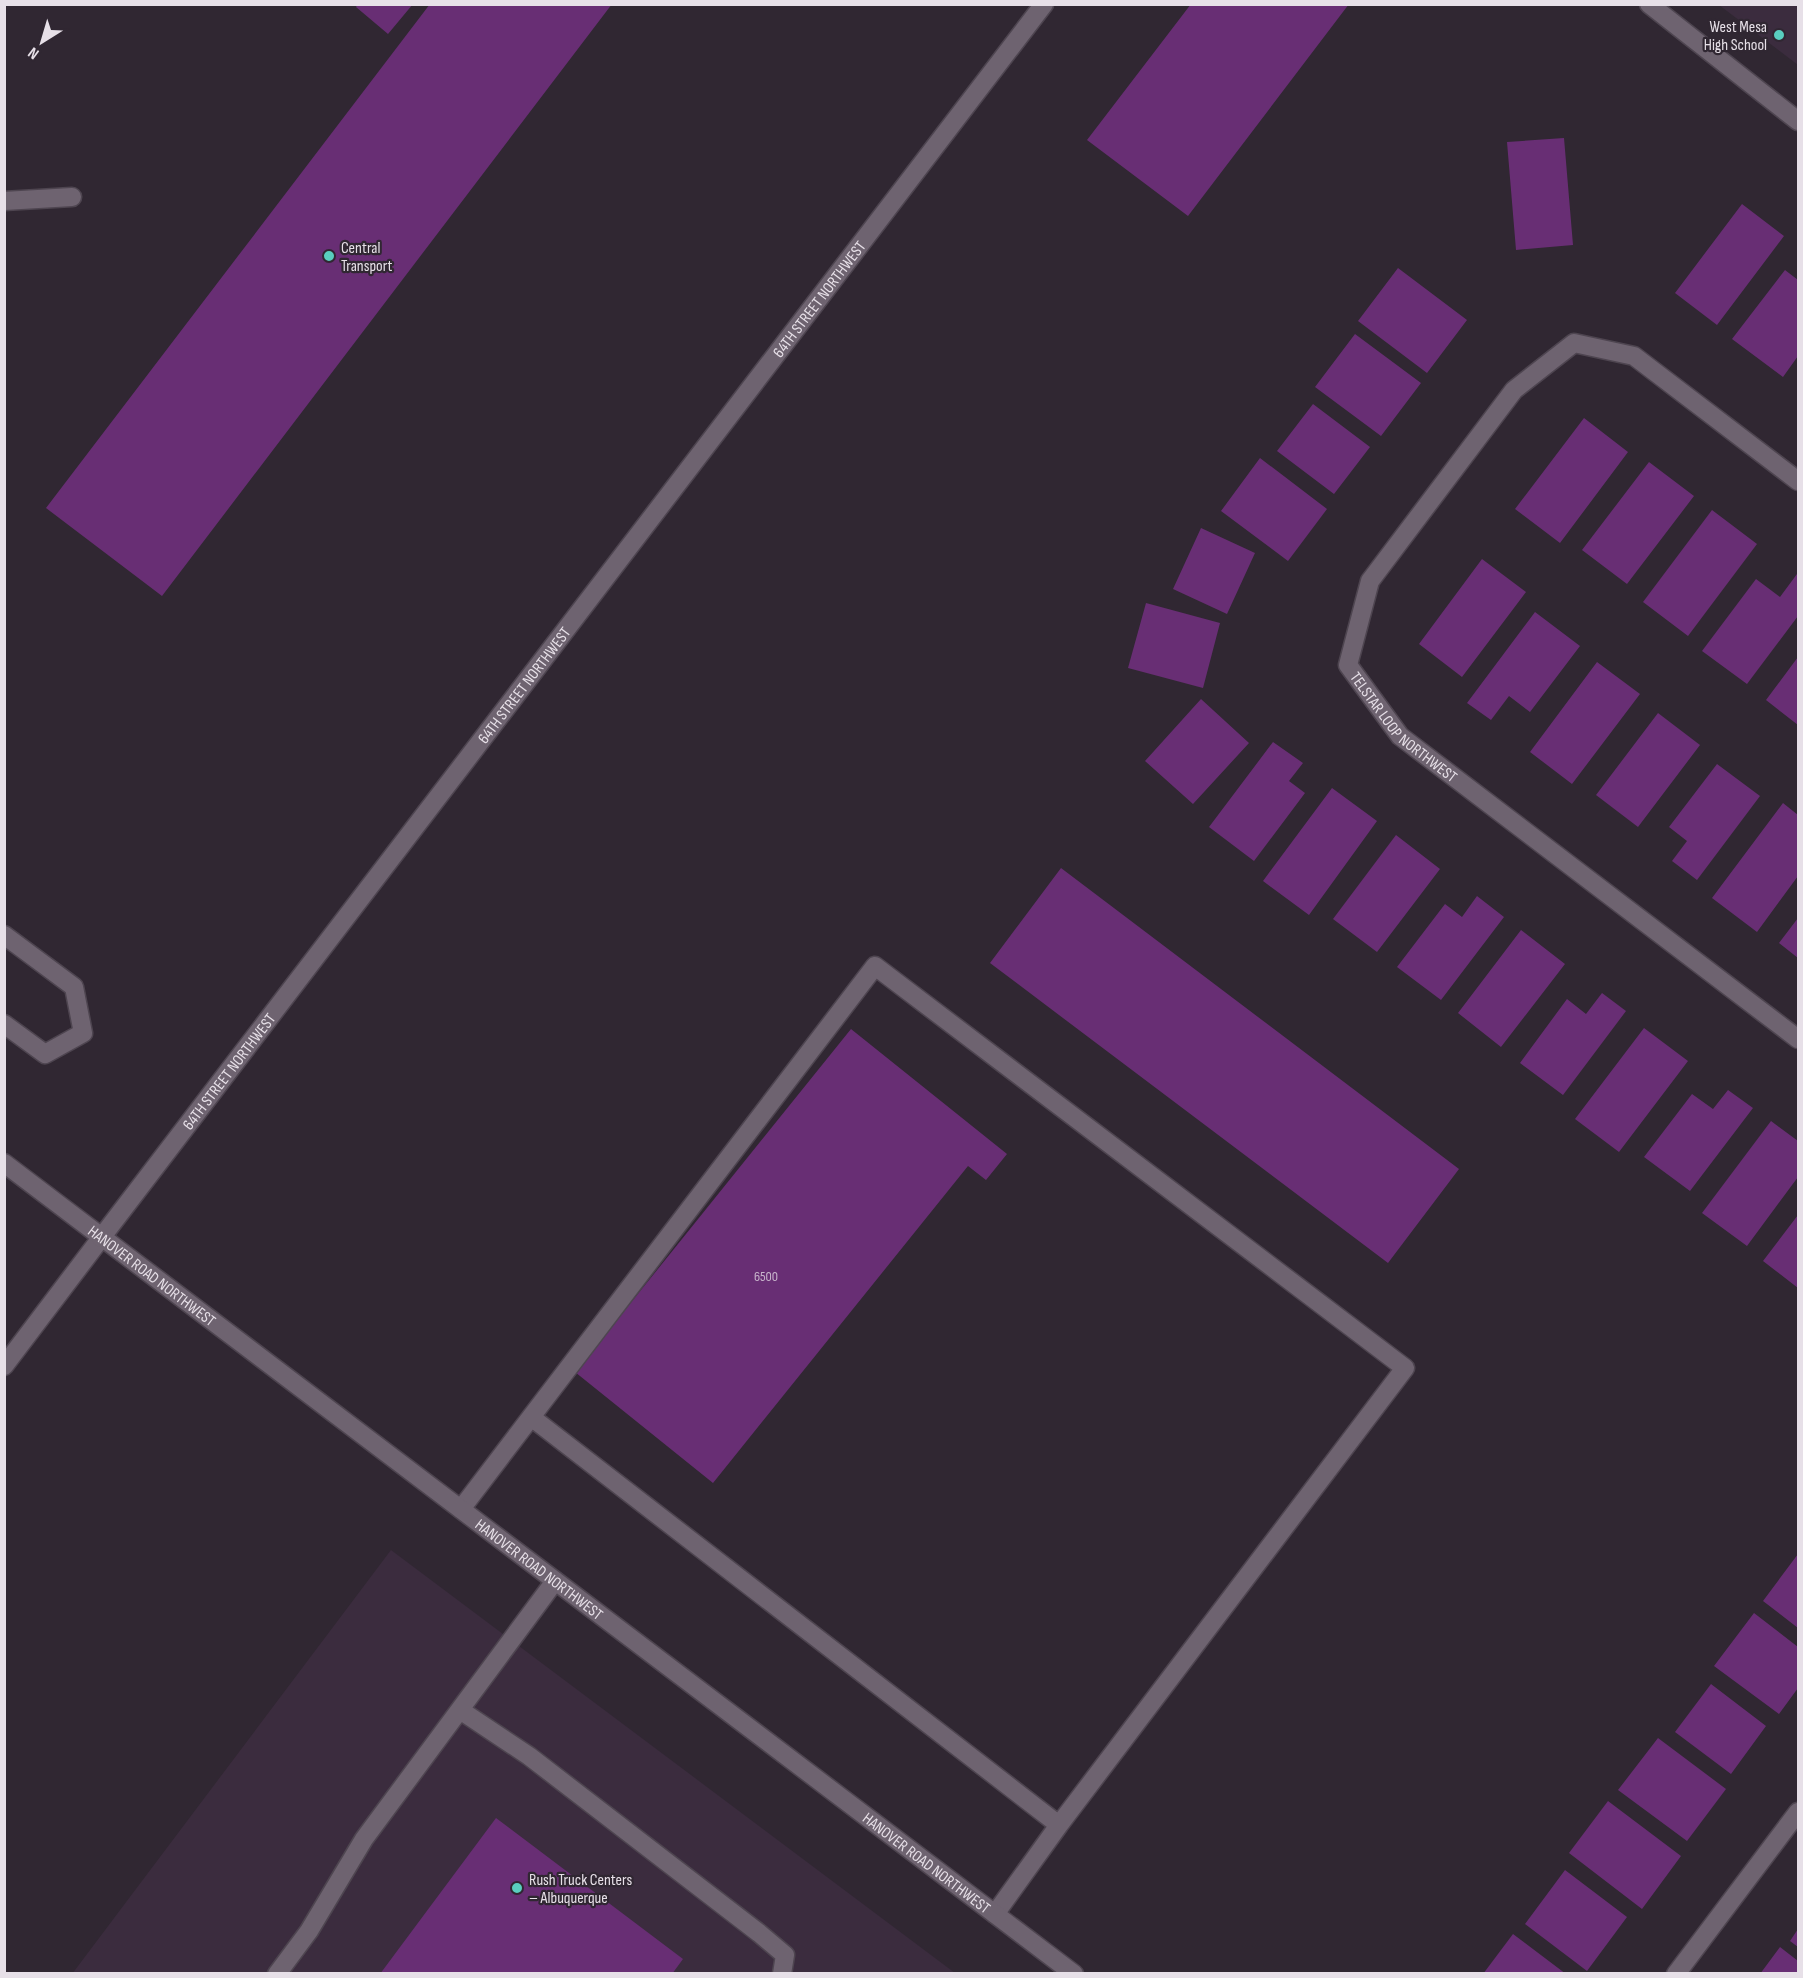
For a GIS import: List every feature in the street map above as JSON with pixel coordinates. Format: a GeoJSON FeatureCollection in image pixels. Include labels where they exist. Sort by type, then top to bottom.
{"type":"FeatureCollection","features":[{"type":"Feature","properties":{"kind":"street","name":"64TH STREET NORTHWEST"},"geometry":{"type":"LineString","coordinates":[[4,1366],[1044,4]]}},
{"type":"Feature","properties":{"kind":"street"},"geometry":{"type":"LineString","coordinates":[[1649,4],[1798,121]]}},
{"type":"Feature","properties":{"kind":"street"},"geometry":{"type":"LineString","coordinates":[[4,201],[72,197]]}},
{"type":"Feature","properties":{"kind":"street","name":"TELSTAR LOOP NORTHWEST"},"geometry":{"type":"LineString","coordinates":[[1798,481],[1635,356],[1574,343],[1514,390],[1370,581],[1348,665],[1400,736],[1798,1039]]}},
{"type":"Feature","properties":{"kind":"street"},"geometry":{"type":"LineString","coordinates":[[4,935],[74,987],[84,1033],[45,1054],[4,1024]]}},
{"type":"Feature","properties":{"kind":"street"},"geometry":{"type":"LineString","coordinates":[[461,1509],[875,966],[1405,1368],[995,1914]]}},
{"type":"Feature","properties":{"kind":"street","name":"HANOVER ROAD NORTHWEST"},"geometry":{"type":"LineString","coordinates":[[4,1163],[1074,1974]]}},
{"type":"Feature","properties":{"kind":"street"},"geometry":{"type":"LineString","coordinates":[[531,1417],[1059,1826]]}},
{"type":"Feature","properties":{"kind":"street"},"geometry":{"type":"LineString","coordinates":[[277,1974],[309,1931],[364,1839],[555,1581]]}},
{"type":"Feature","properties":{"kind":"street"},"geometry":{"type":"LineString","coordinates":[[459,1710],[529,1756],[759,1933],[785,1955],[782,1974]]}},
{"type":"Feature","properties":{"kind":"street"},"geometry":{"type":"LineString","coordinates":[[1676,1974],[1798,1812]]}},
{"type":"Feature","properties":{"kind":"shaded area","name":"West Mesa High School"},"geometry":{"type":"Polygon","coordinates":[[[1719,5],[1798,5],[1798,65],[1719,5]]]}},
{"type":"Feature","properties":{"kind":"shaded area"},"geometry":{"type":"Polygon","coordinates":[[[391,1550],[955,1973],[72,1974],[391,1550]]]}},
{"type":"Feature","properties":{"kind":"building"},"geometry":{"type":"Polygon","coordinates":[[[358,4],[413,4],[388,34],[356,7],[358,4]]]}},
{"type":"Feature","properties":{"kind":"building","name":"Central Transport"},"geometry":{"type":"Polygon","coordinates":[[[430,4],[612,4],[162,596],[46,508],[430,4]]]}},
{"type":"Feature","properties":{"kind":"building"},"geometry":{"type":"Polygon","coordinates":[[[1191,4],[1349,4],[1188,216],[1087,140],[1191,4]]]}},
{"type":"Feature","properties":{"kind":"building"},"geometry":{"type":"Polygon","coordinates":[[[1564,138],[1573,245],[1516,250],[1507,142],[1564,138]]]}},
{"type":"Feature","properties":{"kind":"building"},"geometry":{"type":"Polygon","coordinates":[[[1742,204],[1784,236],[1717,325],[1675,293],[1742,204]]]}},
{"type":"Feature","properties":{"kind":"building"},"geometry":{"type":"Polygon","coordinates":[[[1398,268],[1467,320],[1427,373],[1358,321],[1398,268]]]}},
{"type":"Feature","properties":{"kind":"building"},"geometry":{"type":"Polygon","coordinates":[[[1785,270],[1798,280],[1798,356],[1783,377],[1732,339],[1785,270]]]}},
{"type":"Feature","properties":{"kind":"building"},"geometry":{"type":"Polygon","coordinates":[[[1355,334],[1421,383],[1381,436],[1315,387],[1355,334]]]}},
{"type":"Feature","properties":{"kind":"building"},"geometry":{"type":"Polygon","coordinates":[[[1313,404],[1370,447],[1334,494],[1277,451],[1313,404]]]}},
{"type":"Feature","properties":{"kind":"building"},"geometry":{"type":"Polygon","coordinates":[[[1584,418],[1628,452],[1560,543],[1515,509],[1584,418]]]}},
{"type":"Feature","properties":{"kind":"building"},"geometry":{"type":"Polygon","coordinates":[[[1260,458],[1327,509],[1288,561],[1221,511],[1260,458]]]}},
{"type":"Feature","properties":{"kind":"building"},"geometry":{"type":"Polygon","coordinates":[[[1649,462],[1694,496],[1627,584],[1582,550],[1649,462]]]}},
{"type":"Feature","properties":{"kind":"building"},"geometry":{"type":"Polygon","coordinates":[[[1712,510],[1757,544],[1688,636],[1643,602],[1712,510]]]}},
{"type":"Feature","properties":{"kind":"building"},"geometry":{"type":"Polygon","coordinates":[[[1201,528],[1255,553],[1227,614],[1173,589],[1201,528]]]}},
{"type":"Feature","properties":{"kind":"building"},"geometry":{"type":"Polygon","coordinates":[[[1482,559],[1526,592],[1462,677],[1419,644],[1482,559]]]}},
{"type":"Feature","properties":{"kind":"building"},"geometry":{"type":"Polygon","coordinates":[[[1797,574],[1798,616],[1747,684],[1702,651],[1756,579],[1780,597],[1797,574]]]}},
{"type":"Feature","properties":{"kind":"building"},"geometry":{"type":"Polygon","coordinates":[[[1146,603],[1220,623],[1203,688],[1128,668],[1146,603]]]}},
{"type":"Feature","properties":{"kind":"building"},"geometry":{"type":"Polygon","coordinates":[[[1535,612],[1580,646],[1530,712],[1509,696],[1491,720],[1467,703],[1535,612]]]}},
{"type":"Feature","properties":{"kind":"building"},"geometry":{"type":"Polygon","coordinates":[[[1798,657],[1798,725],[1766,700],[1798,657]]]}},
{"type":"Feature","properties":{"kind":"building"},"geometry":{"type":"Polygon","coordinates":[[[1597,662],[1640,694],[1572,784],[1530,752],[1597,662]]]}},
{"type":"Feature","properties":{"kind":"building"},"geometry":{"type":"Polygon","coordinates":[[[1201,699],[1249,743],[1193,804],[1145,761],[1201,699]]]}},
{"type":"Feature","properties":{"kind":"building"},"geometry":{"type":"Polygon","coordinates":[[[1658,713],[1700,745],[1638,827],[1596,795],[1658,713]]]}},
{"type":"Feature","properties":{"kind":"building"},"geometry":{"type":"Polygon","coordinates":[[[1273,742],[1303,763],[1289,781],[1305,793],[1254,861],[1209,827],[1273,742]]]}},
{"type":"Feature","properties":{"kind":"building"},"geometry":{"type":"Polygon","coordinates":[[[1717,764],[1760,796],[1697,880],[1672,861],[1687,841],[1669,827],[1717,764]]]}},
{"type":"Feature","properties":{"kind":"building"},"geometry":{"type":"Polygon","coordinates":[[[1332,788],[1377,821],[1309,915],[1263,881],[1332,788]]]}},
{"type":"Feature","properties":{"kind":"building"},"geometry":{"type":"Polygon","coordinates":[[[1783,803],[1798,815],[1798,876],[1757,932],[1712,898],[1783,803]]]}},
{"type":"Feature","properties":{"kind":"building"},"geometry":{"type":"Polygon","coordinates":[[[1396,835],[1440,869],[1377,952],[1333,919],[1396,835]]]}},
{"type":"Feature","properties":{"kind":"building"},"geometry":{"type":"Polygon","coordinates":[[[1061,868],[1459,1169],[1388,1263],[990,963],[1061,868]]]}},
{"type":"Feature","properties":{"kind":"building"},"geometry":{"type":"Polygon","coordinates":[[[1477,896],[1504,917],[1441,1000],[1397,967],[1445,904],[1462,917],[1477,896]]]}},
{"type":"Feature","properties":{"kind":"building"},"geometry":{"type":"Polygon","coordinates":[[[1798,918],[1798,958],[1779,943],[1798,918]]]}},
{"type":"Feature","properties":{"kind":"building"},"geometry":{"type":"Polygon","coordinates":[[[1521,930],[1565,964],[1501,1047],[1458,1013],[1521,930]]]}},
{"type":"Feature","properties":{"kind":"building"},"geometry":{"type":"Polygon","coordinates":[[[1602,993],[1626,1011],[1563,1095],[1520,1063],[1567,999],[1586,1014],[1602,993]]]}},
{"type":"Feature","properties":{"kind":"building"},"geometry":{"type":"Polygon","coordinates":[[[1644,1028],[1688,1061],[1619,1152],[1575,1119],[1644,1028]]]}},
{"type":"Feature","properties":{"kind":"building"},"geometry":{"type":"Polygon","coordinates":[[[851,1029],[1007,1154],[986,1180],[968,1166],[713,1483],[575,1372],[851,1029]]]}},
{"type":"Feature","properties":{"kind":"building"},"geometry":{"type":"Polygon","coordinates":[[[1728,1090],[1753,1108],[1690,1191],[1644,1157],[1692,1094],[1713,1109],[1728,1090]]]}},
{"type":"Feature","properties":{"kind":"building"},"geometry":{"type":"Polygon","coordinates":[[[1771,1121],[1798,1141],[1798,1177],[1747,1246],[1702,1213],[1771,1121]]]}},
{"type":"Feature","properties":{"kind":"building"},"geometry":{"type":"Polygon","coordinates":[[[1798,1215],[1798,1288],[1763,1261],[1798,1215]]]}},
{"type":"Feature","properties":{"kind":"building"},"geometry":{"type":"Polygon","coordinates":[[[1798,1554],[1798,1628],[1763,1601],[1798,1554]]]}},
{"type":"Feature","properties":{"kind":"building"},"geometry":{"type":"Polygon","coordinates":[[[1754,1613],[1798,1647],[1798,1688],[1779,1714],[1714,1666],[1754,1613]]]}},
{"type":"Feature","properties":{"kind":"building"},"geometry":{"type":"Polygon","coordinates":[[[1711,1684],[1766,1726],[1731,1774],[1675,1732],[1711,1684]]]}},
{"type":"Feature","properties":{"kind":"building"},"geometry":{"type":"Polygon","coordinates":[[[1658,1738],[1726,1789],[1687,1841],[1618,1790],[1658,1738]]]}},
{"type":"Feature","properties":{"kind":"building"},"geometry":{"type":"Polygon","coordinates":[[[1608,1801],[1681,1856],[1642,1909],[1569,1853],[1608,1801]]]}},
{"type":"Feature","properties":{"kind":"building","name":"Rush Truck Centers – Albuquerque"},"geometry":{"type":"Polygon","coordinates":[[[496,1818],[683,1959],[672,1974],[380,1974],[496,1818]]]}},
{"type":"Feature","properties":{"kind":"building"},"geometry":{"type":"Polygon","coordinates":[[[1565,1870],[1627,1917],[1587,1971],[1525,1924],[1565,1870]]]}},
{"type":"Feature","properties":{"kind":"building"},"geometry":{"type":"Polygon","coordinates":[[[1798,1929],[1798,1947],[1790,1941],[1798,1929]]]}},
{"type":"Feature","properties":{"kind":"building"},"geometry":{"type":"Polygon","coordinates":[[[1513,1934],[1566,1974],[1483,1974],[1513,1934]]]}},
{"type":"Feature","properties":{"kind":"building"},"geometry":{"type":"Polygon","coordinates":[[[1780,1947],[1798,1961],[1798,1974],[1760,1974],[1780,1947]]]}},
{"type":"Feature","properties":{"kind":"place","name":"West Mesa High School"},"geometry":{"type":"Point","coordinates":[1779,35]}},
{"type":"Feature","properties":{"kind":"place","name":"Central Transport"},"geometry":{"type":"Point","coordinates":[329,256]}},
{"type":"Feature","properties":{"kind":"place","name":"Rush Truck Centers – Albuquerque"},"geometry":{"type":"Point","coordinates":[517,1888]}}]}
